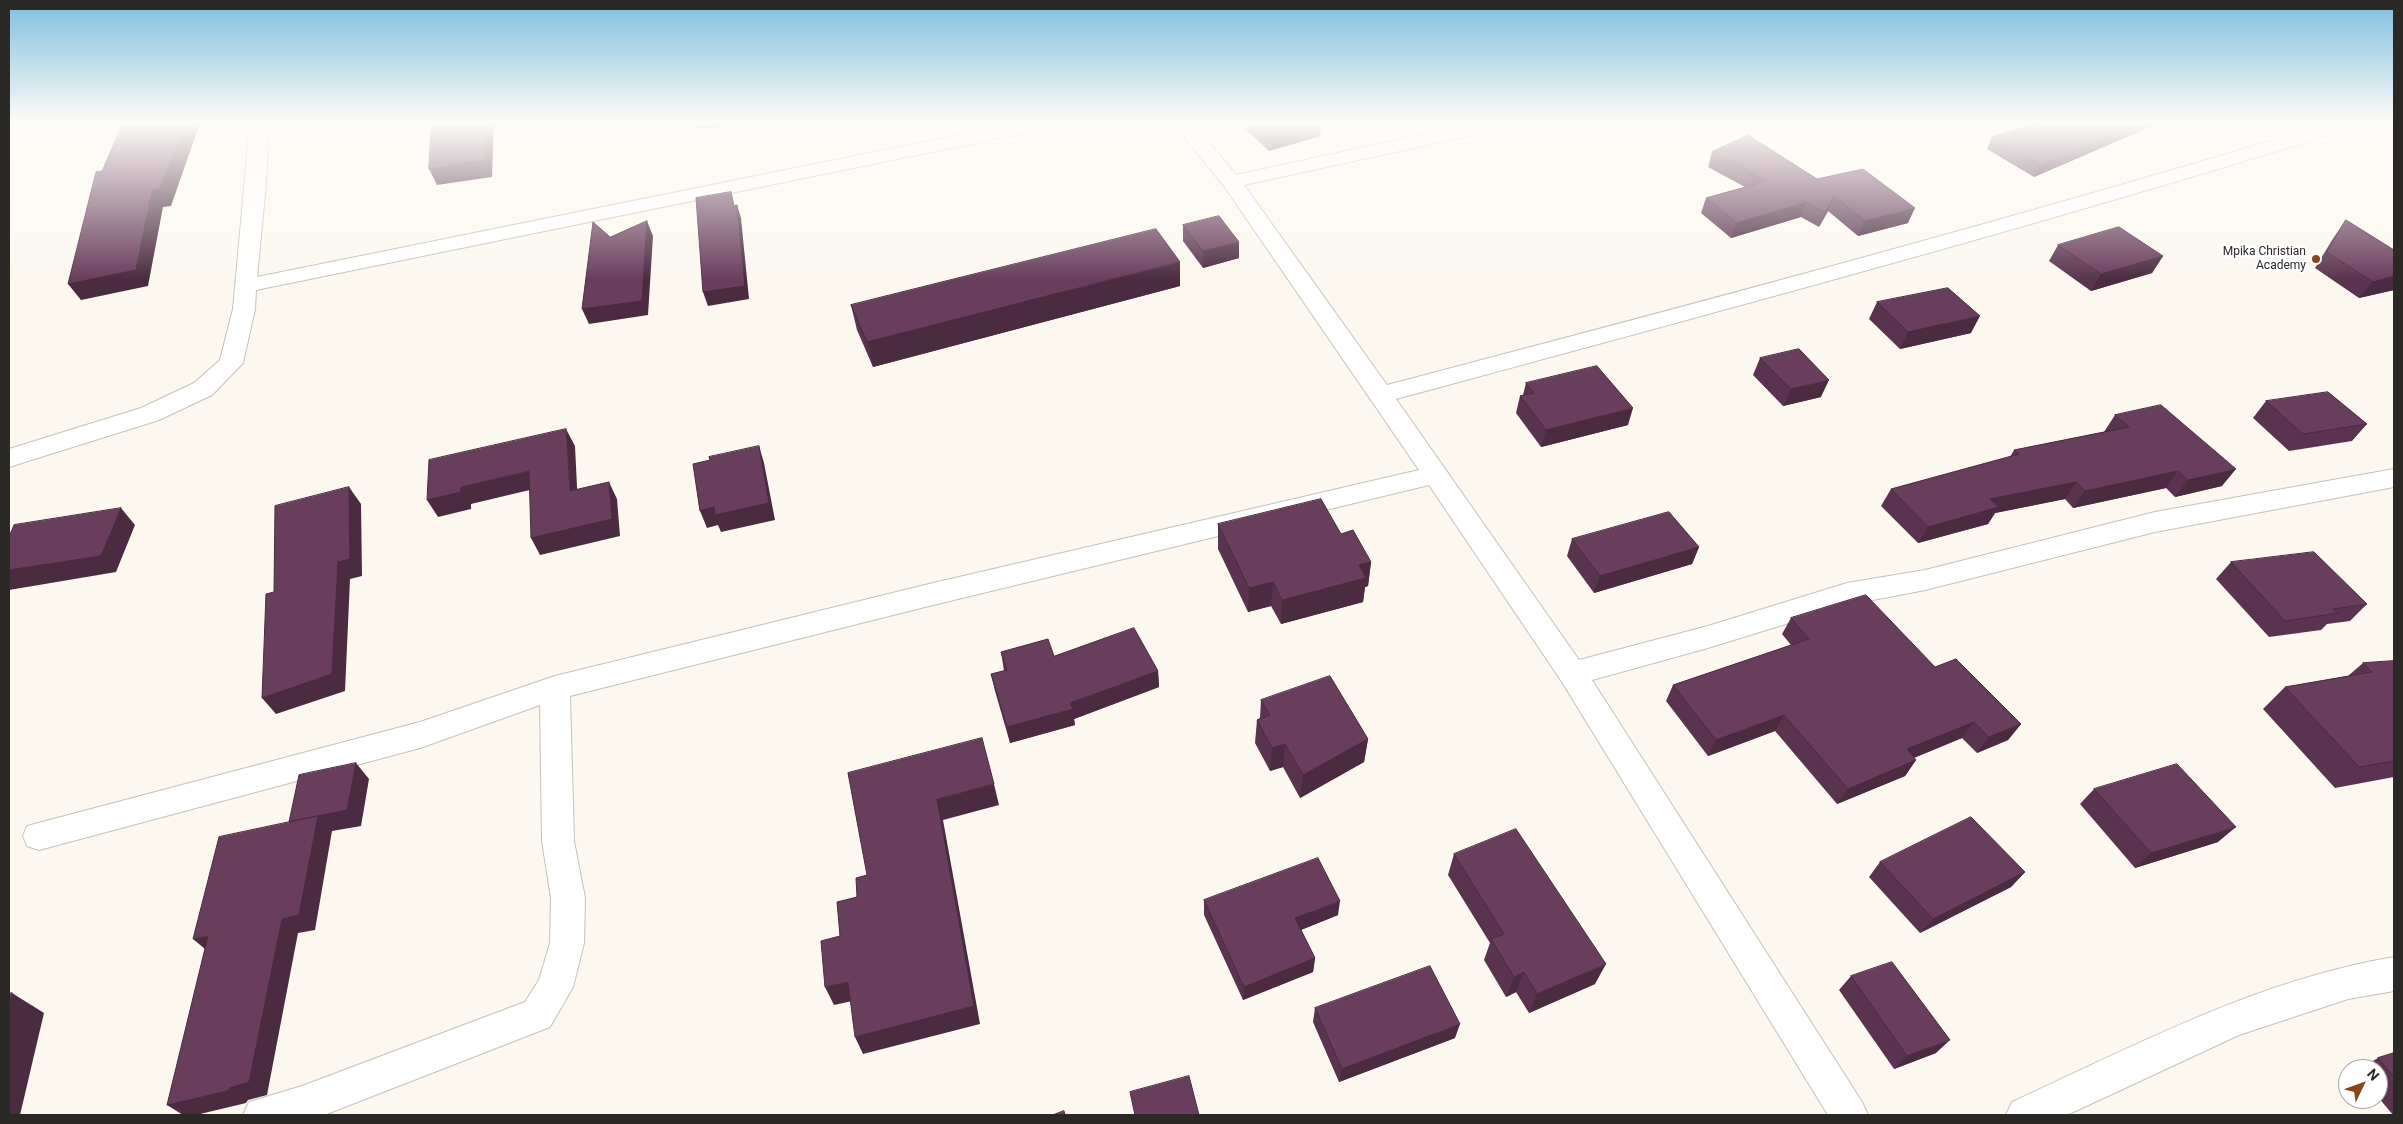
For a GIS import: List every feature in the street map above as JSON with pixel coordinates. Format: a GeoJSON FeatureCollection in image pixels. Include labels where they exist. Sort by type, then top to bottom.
{"type":"FeatureCollection","features":[{"type":"Feature","properties":{"kind":"street"},"geometry":{"type":"LineString","coordinates":[[9,458],[150,414],[203,389],[230,363],[244,309],[256,175]]}},
{"type":"Feature","properties":{"kind":"street"},"geometry":{"type":"LineString","coordinates":[[245,286],[764,175]]}},
{"type":"Feature","properties":{"kind":"street"},"geometry":{"type":"LineString","coordinates":[[1226,175],[1381,395],[1572,674],[1849,1115]]}},
{"type":"Feature","properties":{"kind":"street"},"geometry":{"type":"LineString","coordinates":[[1231,182],[1260,175]]}},
{"type":"Feature","properties":{"kind":"street"},"geometry":{"type":"LineString","coordinates":[[1381,395],[1825,276],[2178,175]]}},
{"type":"Feature","properties":{"kind":"street"},"geometry":{"type":"LineString","coordinates":[[39,836],[420,736],[556,688],[928,595],[1434,475]]}},
{"type":"Feature","properties":{"kind":"street"},"geometry":{"type":"LineString","coordinates":[[1572,674],[1708,638],[1847,594],[1925,580],[2155,522],[2394,478]]}},
{"type":"Feature","properties":{"kind":"street"},"geometry":{"type":"LineString","coordinates":[[262,1115],[302,1105],[537,1015],[555,987],[567,943],[568,898],[558,841],[556,688]]}},
{"type":"Feature","properties":{"kind":"street"},"geometry":{"type":"LineString","coordinates":[[2025,1115],[2233,1019],[2348,982],[2394,974]]}},
{"type":"Feature","properties":{"kind":"building"},"geometry":{"type":"Polygon","coordinates":[[[95,175],[165,175],[160,189],[152,191],[136,270],[68,284],[95,175]]]}},
{"type":"Feature","properties":{"kind":"building"},"geometry":{"type":"Polygon","coordinates":[[[1756,175],[1811,175],[1817,179],[1833,175],[1872,175],[1915,208],[1865,221],[1834,196],[1825,212],[1807,202],[1737,223],[1706,198],[1767,181],[1756,175]]]}},
{"type":"Feature","properties":{"kind":"building"},"geometry":{"type":"Polygon","coordinates":[[[731,192],[734,206],[737,205],[745,286],[703,292],[696,198],[731,192]]]}},
{"type":"Feature","properties":{"kind":"building"},"geometry":{"type":"Polygon","coordinates":[[[1219,216],[1239,242],[1203,251],[1183,225],[1219,216]]]}},
{"type":"Feature","properties":{"kind":"building"},"geometry":{"type":"Polygon","coordinates":[[[2346,220],[2394,250],[2394,276],[2373,282],[2327,252],[2346,220]]]}},
{"type":"Feature","properties":{"kind":"building"},"geometry":{"type":"Polygon","coordinates":[[[647,221],[642,301],[582,309],[593,222],[610,237],[647,221]]]}},
{"type":"Feature","properties":{"kind":"building"},"geometry":{"type":"Polygon","coordinates":[[[2119,227],[2163,256],[2101,274],[2058,245],[2119,227]]]}},
{"type":"Feature","properties":{"kind":"building"},"geometry":{"type":"Polygon","coordinates":[[[1156,229],[1180,262],[867,342],[851,305],[1156,229]]]}},
{"type":"Feature","properties":{"kind":"building"},"geometry":{"type":"Polygon","coordinates":[[[1948,288],[1980,316],[1908,332],[1877,302],[1948,288]]]}},
{"type":"Feature","properties":{"kind":"building"},"geometry":{"type":"Polygon","coordinates":[[[1799,349],[1829,380],[1791,389],[1760,358],[1799,349]]]}},
{"type":"Feature","properties":{"kind":"building"},"geometry":{"type":"Polygon","coordinates":[[[1597,366],[1633,408],[1546,430],[1520,396],[1534,393],[1526,383],[1597,366]]]}},
{"type":"Feature","properties":{"kind":"building"},"geometry":{"type":"Polygon","coordinates":[[[2328,392],[2367,424],[2303,434],[2266,401],[2328,392]]]}},
{"type":"Feature","properties":{"kind":"building"},"geometry":{"type":"Polygon","coordinates":[[[2161,405],[2236,469],[2188,480],[2178,471],[2085,491],[2076,482],[1990,499],[1999,507],[1928,527],[1891,489],[2019,454],[2014,450],[2129,427],[2115,415],[2161,405]]]}},
{"type":"Feature","properties":{"kind":"building"},"geometry":{"type":"Polygon","coordinates":[[[566,429],[570,491],[609,482],[612,519],[531,538],[529,471],[461,487],[461,492],[427,500],[429,460],[566,429]]]}},
{"type":"Feature","properties":{"kind":"building"},"geometry":{"type":"Polygon","coordinates":[[[759,446],[769,503],[715,515],[714,507],[700,511],[693,464],[710,460],[709,457],[759,446]]]}},
{"type":"Feature","properties":{"kind":"building"},"geometry":{"type":"Polygon","coordinates":[[[349,487],[350,559],[338,562],[332,674],[262,698],[266,594],[274,592],[275,506],[349,487]]]}},
{"type":"Feature","properties":{"kind":"building"},"geometry":{"type":"Polygon","coordinates":[[[1321,499],[1341,534],[1353,530],[1371,562],[1359,565],[1366,578],[1282,600],[1273,582],[1249,588],[1218,524],[1321,499]]]}},
{"type":"Feature","properties":{"kind":"building"},"geometry":{"type":"Polygon","coordinates":[[[121,508],[101,556],[9,570],[9,537],[14,525],[121,508]]]}},
{"type":"Feature","properties":{"kind":"building"},"geometry":{"type":"Polygon","coordinates":[[[1669,512],[1699,547],[1600,576],[1572,539],[1669,512]]]}},
{"type":"Feature","properties":{"kind":"building"},"geometry":{"type":"Polygon","coordinates":[[[2314,552],[2367,604],[2333,609],[2338,613],[2285,621],[2231,562],[2314,552]]]}},
{"type":"Feature","properties":{"kind":"building"},"geometry":{"type":"Polygon","coordinates":[[[1866,595],[1935,667],[1956,659],[2021,724],[1989,737],[1974,722],[1907,749],[1916,760],[1848,789],[1784,715],[1716,740],[1673,685],[1809,639],[1791,618],[1866,595]]]}},
{"type":"Feature","properties":{"kind":"building"},"geometry":{"type":"Polygon","coordinates":[[[1134,628],[1158,671],[1070,703],[1073,709],[1007,727],[991,674],[1007,670],[1001,652],[1048,639],[1054,656],[1134,628]]]}},
{"type":"Feature","properties":{"kind":"building"},"geometry":{"type":"Polygon","coordinates":[[[2394,661],[2394,761],[2359,767],[2285,687],[2372,672],[2363,663],[2394,661]]]}},
{"type":"Feature","properties":{"kind":"building"},"geometry":{"type":"Polygon","coordinates":[[[1330,676],[1368,739],[1303,775],[1285,744],[1272,748],[1257,720],[1270,715],[1261,700],[1330,676]]]}},
{"type":"Feature","properties":{"kind":"building"},"geometry":{"type":"Polygon","coordinates":[[[982,738],[994,784],[937,799],[974,1006],[855,1037],[848,982],[825,987],[821,941],[840,936],[837,902],[857,897],[856,878],[867,875],[848,773],[982,738]]]}},
{"type":"Feature","properties":{"kind":"building"},"geometry":{"type":"Polygon","coordinates":[[[356,763],[347,810],[289,822],[299,775],[356,763]]]}},
{"type":"Feature","properties":{"kind":"building"},"geometry":{"type":"Polygon","coordinates":[[[2177,764],[2236,827],[2151,853],[2094,789],[2177,764]]]}},
{"type":"Feature","properties":{"kind":"building"},"geometry":{"type":"Polygon","coordinates":[[[318,816],[299,915],[282,919],[249,1082],[230,1088],[228,1091],[167,1105],[208,936],[193,939],[219,837],[318,816]]]}},
{"type":"Feature","properties":{"kind":"building"},"geometry":{"type":"Polygon","coordinates":[[[1971,817],[2025,872],[1933,919],[1880,862],[1971,817]]]}},
{"type":"Feature","properties":{"kind":"building"},"geometry":{"type":"Polygon","coordinates":[[[1516,829],[1606,964],[1537,994],[1524,972],[1514,977],[1491,939],[1504,934],[1454,854],[1516,829]]]}},
{"type":"Feature","properties":{"kind":"building"},"geometry":{"type":"Polygon","coordinates":[[[1318,858],[1340,901],[1295,918],[1315,958],[1244,987],[1204,900],[1318,858]]]}},
{"type":"Feature","properties":{"kind":"building"},"geometry":{"type":"Polygon","coordinates":[[[1892,962],[1950,1040],[1907,1056],[1851,976],[1892,962]]]}},
{"type":"Feature","properties":{"kind":"building"},"geometry":{"type":"Polygon","coordinates":[[[1430,966],[1460,1024],[1342,1069],[1315,1008],[1430,966]]]}},
{"type":"Feature","properties":{"kind":"building"},"geometry":{"type":"Polygon","coordinates":[[[12,993],[9,1008],[9,994],[12,993]]]}},
{"type":"Feature","properties":{"kind":"building"},"geometry":{"type":"Polygon","coordinates":[[[2394,1053],[2394,1077],[2388,1070],[2388,1059],[2378,1058],[2394,1053]]]}},
{"type":"Feature","properties":{"kind":"building"},"geometry":{"type":"Polygon","coordinates":[[[1189,1076],[1199,1115],[1135,1115],[1130,1092],[1189,1076]]]}},
{"type":"Feature","properties":{"kind":"building"},"geometry":{"type":"Polygon","coordinates":[[[1064,1111],[1065,1115],[1053,1115],[1064,1111]]]}},
{"type":"Feature","properties":{"kind":"place","name":"Mpika Christian Academy"},"geometry":{"type":"Point","coordinates":[2316,259]}}]}
